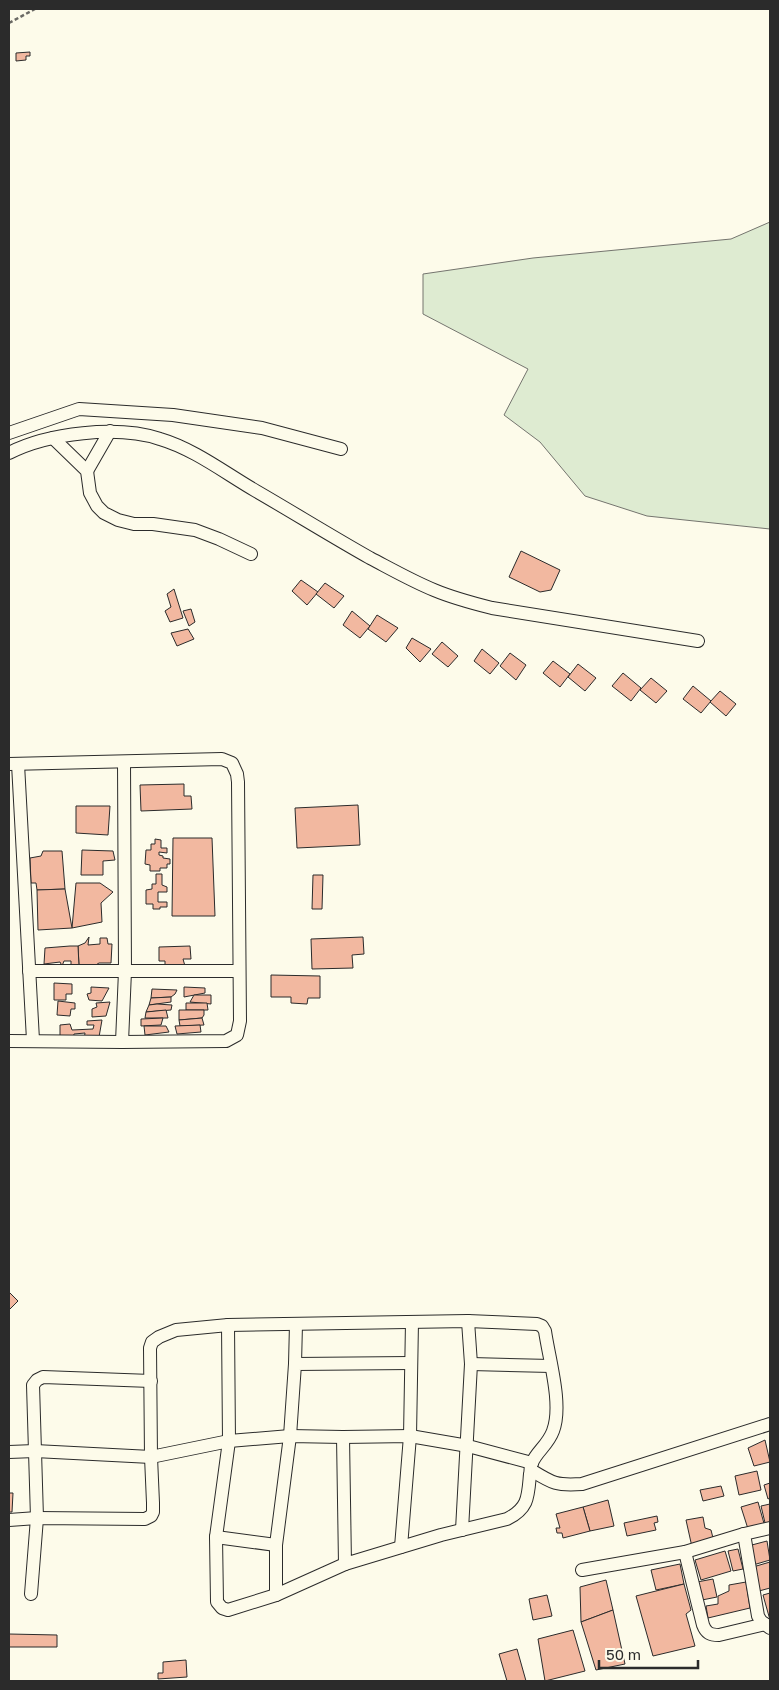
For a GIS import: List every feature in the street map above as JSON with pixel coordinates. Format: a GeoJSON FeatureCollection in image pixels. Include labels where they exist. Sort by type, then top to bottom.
{"type":"FeatureCollection","features":[{"type":"Feature","properties":{"kind":"street"},"geometry":{"type":"LineString","coordinates":[[9,434],[79,409],[173,415],[262,428],[341,449]]}},
{"type":"Feature","properties":{"kind":"street"},"geometry":{"type":"LineString","coordinates":[[110,431],[87,471],[90,493],[97,506],[104,513],[118,520],[134,524],[153,524],[195,530],[250,554]]}},
{"type":"Feature","properties":{"kind":"street"},"geometry":{"type":"LineString","coordinates":[[9,453],[18,448],[53,438],[110,431],[160,438],[183,448],[365,555],[434,590],[492,608],[698,641]]}},
{"type":"Feature","properties":{"kind":"street"},"geometry":{"type":"LineString","coordinates":[[53,438],[87,471]]}},
{"type":"Feature","properties":{"kind":"street"},"geometry":{"type":"LineString","coordinates":[[9,1041],[218,1041],[232,1039],[237,1035],[240,1029],[238,782],[232,763],[222,759],[13,764],[33,1040]]}},
{"type":"Feature","properties":{"kind":"street"},"geometry":{"type":"LineString","coordinates":[[122,1042],[124,762]]}},
{"type":"Feature","properties":{"kind":"street"},"geometry":{"type":"LineString","coordinates":[[29,971],[239,971]]}},
{"type":"Feature","properties":{"kind":"street"},"geometry":{"type":"LineString","coordinates":[[462,1530],[471,1364],[468,1321]]}},
{"type":"Feature","properties":{"kind":"street"},"geometry":{"type":"LineString","coordinates":[[9,1520],[37,1518],[145,1519],[151,1516],[153,1512],[150,1348],[152,1342],[176,1330],[228,1325],[468,1321],[542,1326],[546,1331],[556,1416],[550,1440],[531,1466],[525,1505],[517,1514],[507,1519],[345,1564],[276,1595],[228,1610],[222,1608],[217,1602],[216,1537],[229,1441],[228,1325]]}},
{"type":"Feature","properties":{"kind":"street"},"geometry":{"type":"LineString","coordinates":[[401,1547],[410,1436],[412,1322]]}},
{"type":"Feature","properties":{"kind":"street"},"geometry":{"type":"LineString","coordinates":[[276,1595],[276,1545],[290,1436],[296,1324]]}},
{"type":"Feature","properties":{"kind":"street"},"geometry":{"type":"LineString","coordinates":[[295,1364],[410,1363]]}},
{"type":"Feature","properties":{"kind":"street"},"geometry":{"type":"LineString","coordinates":[[471,1364],[551,1366]]}},
{"type":"Feature","properties":{"kind":"street"},"geometry":{"type":"LineString","coordinates":[[32,1594],[37,1518],[33,1385],[43,1377],[151,1381]]}},
{"type":"Feature","properties":{"kind":"street"},"geometry":{"type":"LineString","coordinates":[[9,1452],[151,1456],[229,1441],[290,1436],[410,1436],[468,1446],[531,1466],[552,1483],[564,1486],[582,1484],[769,1429]]}},
{"type":"Feature","properties":{"kind":"street"},"geometry":{"type":"LineString","coordinates":[[343,1437],[345,1564]]}},
{"type":"Feature","properties":{"kind":"street"},"geometry":{"type":"LineString","coordinates":[[582,1570],[685,1552],[770,1528]]}},
{"type":"Feature","properties":{"kind":"street"},"geometry":{"type":"LineString","coordinates":[[744,1534],[758,1616],[767,1626]]}},
{"type":"Feature","properties":{"kind":"street"},"geometry":{"type":"LineString","coordinates":[[216,1537],[276,1545]]}},
{"type":"Feature","properties":{"kind":"street"},"geometry":{"type":"LineString","coordinates":[[685,1552],[703,1625],[708,1633],[719,1635],[767,1626]]}},
{"type":"Feature","properties":{"kind":"path"},"geometry":{"type":"LineString","coordinates":[[9,23],[35,9]]}},
{"type":"Feature","properties":{"kind":"green space"},"geometry":{"type":"Polygon","coordinates":[[[770,222],[770,529],[647,516],[585,496],[540,442],[504,415],[528,369],[423,314],[423,274],[533,258],[731,239],[770,222]]]}},
{"type":"Feature","properties":{"kind":"building"},"geometry":{"type":"Polygon","coordinates":[[[30,52],[30,56],[26,56],[26,60],[16,61],[16,53],[30,52]]]}},
{"type":"Feature","properties":{"kind":"building"},"geometry":{"type":"Polygon","coordinates":[[[521,551],[560,570],[551,590],[540,592],[509,577],[521,551]]]}},
{"type":"Feature","properties":{"kind":"building"},"geometry":{"type":"Polygon","coordinates":[[[301,580],[318,592],[307,605],[292,591],[301,580]]]}},
{"type":"Feature","properties":{"kind":"building"},"geometry":{"type":"Polygon","coordinates":[[[325,583],[344,596],[334,608],[316,594],[325,583]]]}},
{"type":"Feature","properties":{"kind":"building"},"geometry":{"type":"Polygon","coordinates":[[[174,589],[183,618],[170,622],[165,611],[171,607],[167,594],[174,589]]]}},
{"type":"Feature","properties":{"kind":"building"},"geometry":{"type":"Polygon","coordinates":[[[191,609],[195,622],[189,626],[183,611],[191,609]]]}},
{"type":"Feature","properties":{"kind":"building"},"geometry":{"type":"Polygon","coordinates":[[[352,611],[370,626],[360,638],[343,625],[352,611]]]}},
{"type":"Feature","properties":{"kind":"building"},"geometry":{"type":"Polygon","coordinates":[[[377,615],[398,628],[386,642],[368,629],[377,615]]]}},
{"type":"Feature","properties":{"kind":"building"},"geometry":{"type":"Polygon","coordinates":[[[188,629],[194,639],[177,646],[171,633],[188,629]]]}},
{"type":"Feature","properties":{"kind":"building"},"geometry":{"type":"Polygon","coordinates":[[[412,638],[431,649],[420,662],[406,648],[412,638]]]}},
{"type":"Feature","properties":{"kind":"building"},"geometry":{"type":"Polygon","coordinates":[[[442,642],[458,656],[448,667],[432,654],[442,642]]]}},
{"type":"Feature","properties":{"kind":"building"},"geometry":{"type":"Polygon","coordinates":[[[482,649],[499,663],[490,674],[474,661],[482,649]]]}},
{"type":"Feature","properties":{"kind":"building"},"geometry":{"type":"Polygon","coordinates":[[[510,653],[526,665],[516,680],[500,666],[510,653]]]}},
{"type":"Feature","properties":{"kind":"building"},"geometry":{"type":"Polygon","coordinates":[[[553,661],[570,674],[560,687],[543,673],[553,661]]]}},
{"type":"Feature","properties":{"kind":"building"},"geometry":{"type":"Polygon","coordinates":[[[578,664],[596,678],[585,691],[568,677],[578,664]]]}},
{"type":"Feature","properties":{"kind":"building"},"geometry":{"type":"Polygon","coordinates":[[[623,673],[641,688],[631,701],[612,686],[623,673]]]}},
{"type":"Feature","properties":{"kind":"building"},"geometry":{"type":"Polygon","coordinates":[[[651,678],[667,691],[656,703],[640,690],[651,678]]]}},
{"type":"Feature","properties":{"kind":"building"},"geometry":{"type":"Polygon","coordinates":[[[693,686],[711,701],[701,713],[683,699],[693,686]]]}},
{"type":"Feature","properties":{"kind":"building"},"geometry":{"type":"Polygon","coordinates":[[[720,691],[736,704],[726,716],[710,702],[720,691]]]}},
{"type":"Feature","properties":{"kind":"building"},"geometry":{"type":"Polygon","coordinates":[[[184,784],[184,796],[191,796],[192,809],[141,811],[140,785],[184,784]]]}},
{"type":"Feature","properties":{"kind":"building"},"geometry":{"type":"Polygon","coordinates":[[[358,805],[360,845],[297,848],[295,808],[358,805]]]}},
{"type":"Feature","properties":{"kind":"building"},"geometry":{"type":"Polygon","coordinates":[[[76,806],[110,806],[108,835],[76,833],[76,806]]]}},
{"type":"Feature","properties":{"kind":"building"},"geometry":{"type":"Polygon","coordinates":[[[173,838],[212,838],[215,916],[172,916],[173,838]]]}},
{"type":"Feature","properties":{"kind":"building"},"geometry":{"type":"Polygon","coordinates":[[[155,839],[161,840],[161,848],[167,848],[167,853],[159,852],[159,855],[170,859],[170,864],[167,864],[167,868],[160,868],[160,871],[150,871],[150,865],[145,864],[146,850],[151,850],[151,844],[155,844],[155,839]]]}},
{"type":"Feature","properties":{"kind":"building"},"geometry":{"type":"Polygon","coordinates":[[[82,850],[113,851],[115,860],[103,861],[103,875],[81,875],[82,850]]]}},
{"type":"Feature","properties":{"kind":"building"},"geometry":{"type":"Polygon","coordinates":[[[43,851],[62,851],[65,889],[37,890],[36,883],[31,883],[30,858],[41,856],[43,851]]]}},
{"type":"Feature","properties":{"kind":"building"},"geometry":{"type":"Polygon","coordinates":[[[156,874],[162,874],[162,885],[167,887],[167,892],[158,892],[158,902],[167,902],[167,907],[160,907],[160,909],[153,909],[153,904],[146,904],[146,890],[152,889],[152,884],[156,884],[156,874]]]}},
{"type":"Feature","properties":{"kind":"building"},"geometry":{"type":"Polygon","coordinates":[[[313,875],[323,875],[322,909],[312,909],[313,875]]]}},
{"type":"Feature","properties":{"kind":"building"},"geometry":{"type":"Polygon","coordinates":[[[76,883],[100,883],[113,892],[101,903],[102,922],[72,928],[76,883]]]}},
{"type":"Feature","properties":{"kind":"building"},"geometry":{"type":"Polygon","coordinates":[[[65,889],[72,928],[38,930],[37,890],[65,889]]]}},
{"type":"Feature","properties":{"kind":"building"},"geometry":{"type":"Polygon","coordinates":[[[89,937],[88,945],[100,944],[100,938],[107,938],[108,944],[112,944],[111,963],[79,966],[78,946],[85,943],[89,937]]]}},
{"type":"Feature","properties":{"kind":"building"},"geometry":{"type":"Polygon","coordinates":[[[363,937],[364,954],[352,955],[353,968],[312,969],[311,939],[363,937]]]}},
{"type":"Feature","properties":{"kind":"building"},"geometry":{"type":"Polygon","coordinates":[[[78,946],[79,966],[71,966],[71,961],[64,961],[62,966],[60,962],[44,964],[45,948],[78,946]]]}},
{"type":"Feature","properties":{"kind":"building"},"geometry":{"type":"Polygon","coordinates":[[[190,946],[191,959],[183,959],[185,966],[165,966],[165,961],[159,961],[159,947],[190,946]]]}},
{"type":"Feature","properties":{"kind":"building"},"geometry":{"type":"Polygon","coordinates":[[[271,975],[320,976],[320,998],[308,998],[307,1004],[291,1003],[291,997],[271,997],[271,975]]]}},
{"type":"Feature","properties":{"kind":"building"},"geometry":{"type":"Polygon","coordinates":[[[54,983],[72,984],[72,994],[66,994],[66,1000],[54,1000],[54,983]]]}},
{"type":"Feature","properties":{"kind":"building"},"geometry":{"type":"Polygon","coordinates":[[[91,987],[109,988],[102,1001],[89,1000],[87,994],[91,993],[91,987]]]}},
{"type":"Feature","properties":{"kind":"building"},"geometry":{"type":"Polygon","coordinates":[[[184,987],[205,988],[205,993],[184,997],[184,987]]]}},
{"type":"Feature","properties":{"kind":"building"},"geometry":{"type":"Polygon","coordinates":[[[152,989],[177,990],[171,997],[151,998],[152,989]]]}},
{"type":"Feature","properties":{"kind":"building"},"geometry":{"type":"Polygon","coordinates":[[[194,995],[211,995],[211,1004],[190,1002],[194,995]]]}},
{"type":"Feature","properties":{"kind":"building"},"geometry":{"type":"Polygon","coordinates":[[[171,997],[171,1002],[149,1005],[151,998],[171,997]]]}},
{"type":"Feature","properties":{"kind":"building"},"geometry":{"type":"Polygon","coordinates":[[[58,1001],[75,1003],[75,1009],[71,1009],[70,1016],[57,1015],[58,1001]]]}},
{"type":"Feature","properties":{"kind":"building"},"geometry":{"type":"Polygon","coordinates":[[[110,1002],[106,1016],[92,1017],[92,1009],[97,1007],[96,1003],[110,1002]]]}},
{"type":"Feature","properties":{"kind":"building"},"geometry":{"type":"Polygon","coordinates":[[[186,1003],[207,1003],[208,1010],[186,1010],[186,1003]]]}},
{"type":"Feature","properties":{"kind":"building"},"geometry":{"type":"Polygon","coordinates":[[[149,1005],[172,1005],[171,1010],[146,1012],[149,1005]]]}},
{"type":"Feature","properties":{"kind":"building"},"geometry":{"type":"Polygon","coordinates":[[[166,1010],[168,1018],[145,1018],[146,1012],[166,1010]]]}},
{"type":"Feature","properties":{"kind":"building"},"geometry":{"type":"Polygon","coordinates":[[[179,1010],[204,1010],[204,1015],[202,1018],[179,1020],[179,1010]]]}},
{"type":"Feature","properties":{"kind":"building"},"geometry":{"type":"Polygon","coordinates":[[[163,1018],[161,1025],[141,1026],[141,1019],[163,1018]]]}},
{"type":"Feature","properties":{"kind":"building"},"geometry":{"type":"Polygon","coordinates":[[[202,1018],[204,1025],[180,1026],[179,1020],[202,1018]]]}},
{"type":"Feature","properties":{"kind":"building"},"geometry":{"type":"Polygon","coordinates":[[[102,1020],[99,1037],[84,1041],[85,1033],[74,1034],[73,1038],[60,1038],[60,1025],[70,1024],[72,1030],[93,1029],[94,1025],[87,1025],[87,1021],[102,1020]]]}},
{"type":"Feature","properties":{"kind":"building"},"geometry":{"type":"Polygon","coordinates":[[[200,1025],[201,1032],[177,1034],[175,1026],[200,1025]]]}},
{"type":"Feature","properties":{"kind":"building"},"geometry":{"type":"Polygon","coordinates":[[[144,1026],[166,1026],[169,1032],[145,1035],[144,1026]]]}},
{"type":"Feature","properties":{"kind":"building"},"geometry":{"type":"Polygon","coordinates":[[[9,1292],[18,1301],[9,1310],[9,1292]]]}},
{"type":"Feature","properties":{"kind":"building"},"geometry":{"type":"Polygon","coordinates":[[[765,1440],[770,1462],[754,1466],[748,1448],[765,1440]]]}},
{"type":"Feature","properties":{"kind":"building"},"geometry":{"type":"Polygon","coordinates":[[[757,1471],[761,1490],[739,1495],[735,1476],[757,1471]]]}},
{"type":"Feature","properties":{"kind":"building"},"geometry":{"type":"Polygon","coordinates":[[[770,1483],[770,1498],[768,1499],[764,1485],[770,1483]]]}},
{"type":"Feature","properties":{"kind":"building"},"geometry":{"type":"Polygon","coordinates":[[[721,1486],[724,1496],[703,1501],[700,1490],[721,1486]]]}},
{"type":"Feature","properties":{"kind":"building"},"geometry":{"type":"Polygon","coordinates":[[[9,1493],[13,1493],[12,1512],[9,1512],[9,1493]]]}},
{"type":"Feature","properties":{"kind":"building"},"geometry":{"type":"Polygon","coordinates":[[[608,1500],[614,1526],[590,1531],[583,1507],[608,1500]]]}},
{"type":"Feature","properties":{"kind":"building"},"geometry":{"type":"Polygon","coordinates":[[[758,1502],[765,1527],[749,1532],[741,1507],[758,1502]]]}},
{"type":"Feature","properties":{"kind":"building"},"geometry":{"type":"Polygon","coordinates":[[[770,1504],[770,1526],[766,1527],[761,1506],[770,1504]]]}},
{"type":"Feature","properties":{"kind":"building"},"geometry":{"type":"Polygon","coordinates":[[[583,1507],[590,1531],[563,1538],[562,1533],[557,1533],[556,1528],[560,1528],[556,1514],[583,1507]]]}},
{"type":"Feature","properties":{"kind":"building"},"geometry":{"type":"Polygon","coordinates":[[[657,1516],[658,1522],[654,1523],[656,1530],[627,1536],[624,1523],[657,1516]]]}},
{"type":"Feature","properties":{"kind":"building"},"geometry":{"type":"Polygon","coordinates":[[[703,1517],[705,1528],[711,1530],[714,1542],[692,1547],[686,1520],[703,1517]]]}},
{"type":"Feature","properties":{"kind":"building"},"geometry":{"type":"Polygon","coordinates":[[[767,1541],[770,1560],[753,1565],[748,1546],[767,1541]]]}},
{"type":"Feature","properties":{"kind":"building"},"geometry":{"type":"Polygon","coordinates":[[[738,1549],[743,1569],[733,1571],[728,1551],[738,1549]]]}},
{"type":"Feature","properties":{"kind":"building"},"geometry":{"type":"Polygon","coordinates":[[[725,1551],[731,1571],[701,1580],[695,1560],[725,1551]]]}},
{"type":"Feature","properties":{"kind":"building"},"geometry":{"type":"Polygon","coordinates":[[[770,1562],[770,1588],[759,1591],[753,1567],[770,1562]]]}},
{"type":"Feature","properties":{"kind":"building"},"geometry":{"type":"Polygon","coordinates":[[[680,1564],[684,1584],[656,1590],[651,1570],[680,1564]]]}},
{"type":"Feature","properties":{"kind":"building"},"geometry":{"type":"Polygon","coordinates":[[[713,1579],[717,1597],[702,1600],[697,1582],[713,1579]]]}},
{"type":"Feature","properties":{"kind":"building"},"geometry":{"type":"Polygon","coordinates":[[[606,1580],[613,1610],[581,1622],[580,1587],[606,1580]]]}},
{"type":"Feature","properties":{"kind":"building"},"geometry":{"type":"Polygon","coordinates":[[[746,1582],[750,1608],[708,1618],[706,1606],[718,1604],[718,1596],[729,1591],[729,1585],[746,1582]]]}},
{"type":"Feature","properties":{"kind":"building"},"geometry":{"type":"Polygon","coordinates":[[[684,1584],[691,1610],[686,1614],[695,1646],[653,1656],[636,1596],[684,1584]]]}},
{"type":"Feature","properties":{"kind":"building"},"geometry":{"type":"Polygon","coordinates":[[[770,1593],[770,1620],[763,1595],[770,1593]]]}},
{"type":"Feature","properties":{"kind":"building"},"geometry":{"type":"Polygon","coordinates":[[[547,1595],[552,1616],[533,1620],[529,1599],[547,1595]]]}},
{"type":"Feature","properties":{"kind":"building"},"geometry":{"type":"Polygon","coordinates":[[[613,1610],[625,1664],[596,1670],[581,1622],[613,1610]]]}},
{"type":"Feature","properties":{"kind":"building"},"geometry":{"type":"Polygon","coordinates":[[[573,1630],[585,1671],[545,1681],[538,1639],[573,1630]]]}},
{"type":"Feature","properties":{"kind":"building"},"geometry":{"type":"Polygon","coordinates":[[[9,1634],[57,1635],[57,1647],[9,1647],[9,1634]]]}},
{"type":"Feature","properties":{"kind":"building"},"geometry":{"type":"Polygon","coordinates":[[[517,1649],[526,1681],[507,1681],[499,1654],[517,1649]]]}},
{"type":"Feature","properties":{"kind":"building"},"geometry":{"type":"Polygon","coordinates":[[[186,1660],[187,1677],[158,1679],[158,1673],[163,1673],[163,1662],[186,1660]]]}}]}
